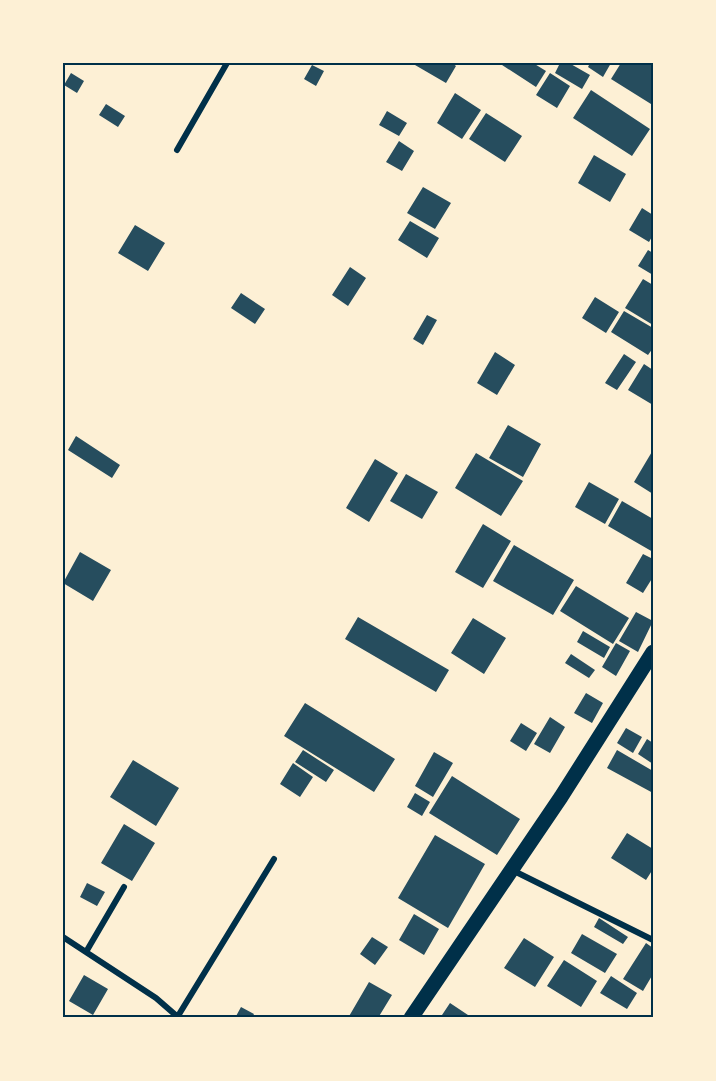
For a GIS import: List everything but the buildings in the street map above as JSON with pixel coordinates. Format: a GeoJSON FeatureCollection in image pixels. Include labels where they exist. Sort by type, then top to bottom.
{"type":"FeatureCollection","features":[{"type":"Feature","properties":{"kind":"main road"},"geometry":{"type":"LineString","coordinates":[[411,1018],[512,869],[653,652]]}},
{"type":"Feature","properties":{"kind":"street"},"geometry":{"type":"LineString","coordinates":[[177,150],[228,63]]}},
{"type":"Feature","properties":{"kind":"street"},"geometry":{"type":"LineString","coordinates":[[63,937],[156,998],[179,1017],[274,859]]}},
{"type":"Feature","properties":{"kind":"street"},"geometry":{"type":"LineString","coordinates":[[512,869],[653,940]]}},
{"type":"Feature","properties":{"kind":"street"},"geometry":{"type":"LineString","coordinates":[[86,952],[124,887]]}}]}
